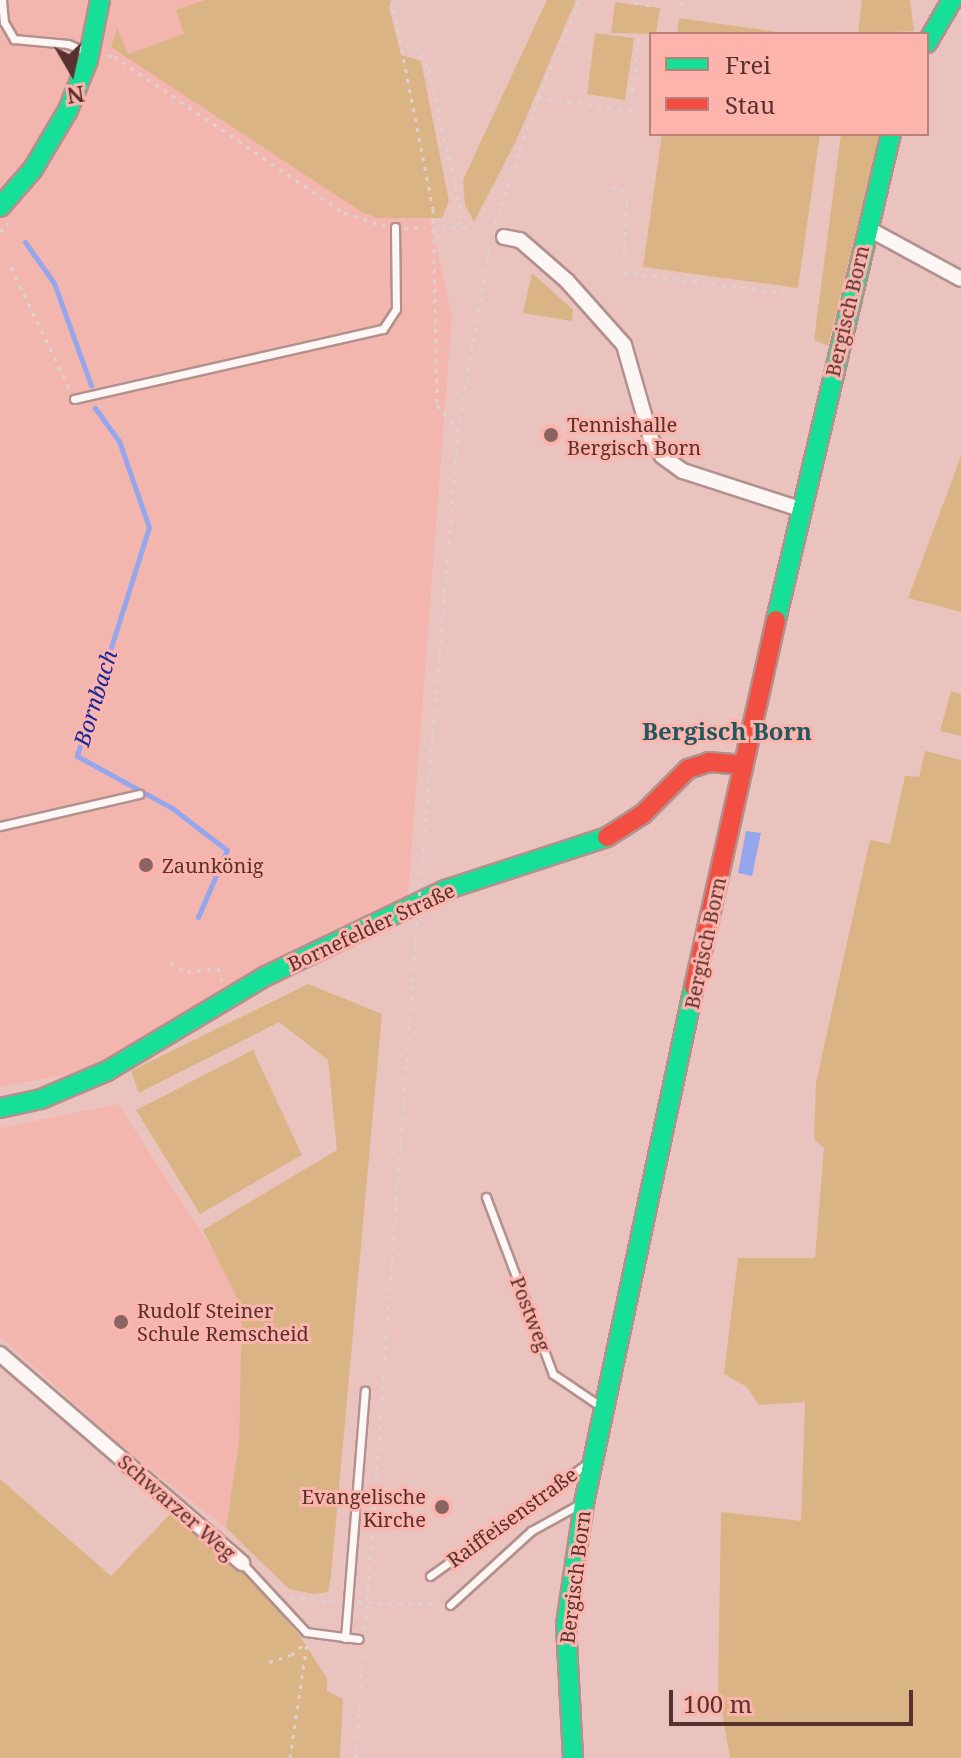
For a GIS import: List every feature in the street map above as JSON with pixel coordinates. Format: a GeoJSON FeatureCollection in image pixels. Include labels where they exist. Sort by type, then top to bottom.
{"type":"FeatureCollection","features":[{"type":"Feature","properties":{"kind":"main road"},"geometry":{"type":"LineString","coordinates":[[0,207],[56,131],[89,56],[100,0]]}},
{"type":"Feature","properties":{"kind":"main road"},"geometry":{"type":"LineString","coordinates":[[929,40],[952,0]]}},
{"type":"Feature","properties":{"kind":"main road","name":"Bergisch Born"},"geometry":{"type":"LineString","coordinates":[[573,1758],[566,1632],[584,1503],[741,765],[890,136]]}},
{"type":"Feature","properties":{"kind":"main road","name":"Bornefelder Straße"},"geometry":{"type":"LineString","coordinates":[[0,1108],[41,1099],[107,1071],[227,997],[445,890],[609,836],[643,814],[688,769],[709,762],[741,765]]}},
{"type":"Feature","properties":{"kind":"street"},"geometry":{"type":"LineString","coordinates":[[867,228],[961,279]]}},
{"type":"Feature","properties":{"kind":"street"},"geometry":{"type":"LineString","coordinates":[[504,237],[520,240],[567,281],[624,345],[651,439],[662,456],[683,471],[800,509]]}},
{"type":"Feature","properties":{"kind":"street","name":"Schwarzer Weg"},"geometry":{"type":"LineString","coordinates":[[0,1354],[242,1563]]}},
{"type":"Feature","properties":{"kind":"lane"},"geometry":{"type":"LineString","coordinates":[[2,0],[4,22],[14,39],[68,44],[89,56]]}},
{"type":"Feature","properties":{"kind":"lane"},"geometry":{"type":"LineString","coordinates":[[74,399],[383,329],[396,309],[395,227]]}},
{"type":"Feature","properties":{"kind":"lane"},"geometry":{"type":"LineString","coordinates":[[0,826],[139,794]]}},
{"type":"Feature","properties":{"kind":"lane","name":"Postweg"},"geometry":{"type":"LineString","coordinates":[[486,1197],[553,1374],[604,1408]]}},
{"type":"Feature","properties":{"kind":"lane"},"geometry":{"type":"LineString","coordinates":[[345,1638],[365,1391]]}},
{"type":"Feature","properties":{"kind":"lane","name":"Raiffeisenstraße"},"geometry":{"type":"LineString","coordinates":[[430,1576],[593,1459]]}},
{"type":"Feature","properties":{"kind":"lane","name":"Raiffeisenstraße"},"geometry":{"type":"LineString","coordinates":[[450,1605],[531,1531],[584,1503]]}},
{"type":"Feature","properties":{"kind":"lane","name":"Schwarzer Weg"},"geometry":{"type":"LineString","coordinates":[[242,1563],[306,1636]]}},
{"type":"Feature","properties":{"kind":"lane"},"geometry":{"type":"LineString","coordinates":[[306,1636],[359,1639]]}},
{"type":"Feature","properties":{"kind":"path"},"geometry":{"type":"LineString","coordinates":[[392,0],[404,44],[433,209],[436,396],[441,414],[458,430]]}},
{"type":"Feature","properties":{"kind":"path"},"geometry":{"type":"LineString","coordinates":[[496,221],[538,97],[580,0]]}},
{"type":"Feature","properties":{"kind":"path"},"geometry":{"type":"LineString","coordinates":[[648,0],[648,7]]}},
{"type":"Feature","properties":{"kind":"path"},"geometry":{"type":"LineString","coordinates":[[680,16],[682,0]]}},
{"type":"Feature","properties":{"kind":"path"},"geometry":{"type":"LineString","coordinates":[[538,97],[630,111],[639,37]]}},
{"type":"Feature","properties":{"kind":"path"},"geometry":{"type":"LineString","coordinates":[[404,44],[415,47],[429,69],[459,203],[459,225]]}},
{"type":"Feature","properties":{"kind":"path"},"geometry":{"type":"LineString","coordinates":[[89,56],[114,56],[344,213],[371,224],[425,228]]}},
{"type":"Feature","properties":{"kind":"path"},"geometry":{"type":"LineString","coordinates":[[612,188],[621,189],[627,202],[623,272],[791,294]]}},
{"type":"Feature","properties":{"kind":"path"},"geometry":{"type":"LineString","coordinates":[[442,226],[474,228]]}},
{"type":"Feature","properties":{"kind":"path"},"geometry":{"type":"LineString","coordinates":[[356,1758],[416,935],[458,430],[490,245]]}},
{"type":"Feature","properties":{"kind":"path"},"geometry":{"type":"LineString","coordinates":[[11,267],[74,399]]}},
{"type":"Feature","properties":{"kind":"path"},"geometry":{"type":"LineString","coordinates":[[170,963],[187,972],[218,968],[227,997]]}},
{"type":"Feature","properties":{"kind":"path"},"geometry":{"type":"LineString","coordinates":[[287,1595],[302,1601],[348,1602]]}},
{"type":"Feature","properties":{"kind":"path"},"geometry":{"type":"LineString","coordinates":[[367,1602],[450,1605]]}},
{"type":"Feature","properties":{"kind":"path"},"geometry":{"type":"LineString","coordinates":[[269,1662],[291,1655],[306,1636]]}},
{"type":"Feature","properties":{"kind":"path"},"geometry":{"type":"LineString","coordinates":[[290,1758],[306,1636]]}},
{"type":"Feature","properties":{"kind":"shaded area"},"geometry":{"type":"Polygon","coordinates":[[[0,0],[372,0],[401,89],[452,317],[406,921],[96,1069],[0,1087],[0,0]]]}},
{"type":"Feature","properties":{"kind":"shaded area"},"geometry":{"type":"Polygon","coordinates":[[[205,0],[393,0],[389,7],[401,55],[421,61],[449,201],[442,218],[377,218],[360,211],[111,47],[117,28],[128,54],[184,34],[176,10],[205,0]]]}},
{"type":"Feature","properties":{"kind":"shaded area"},"geometry":{"type":"Polygon","coordinates":[[[547,0],[576,0],[516,141],[474,222],[465,205],[463,180],[547,0]]]}},
{"type":"Feature","properties":{"kind":"shaded area"},"geometry":{"type":"Polygon","coordinates":[[[862,0],[910,0],[914,31],[858,32],[862,0]]]}},
{"type":"Feature","properties":{"kind":"shaded area"},"geometry":{"type":"Polygon","coordinates":[[[615,2],[660,8],[656,32],[611,33],[615,2]]]}},
{"type":"Feature","properties":{"kind":"shaded area"},"geometry":{"type":"Polygon","coordinates":[[[679,18],[779,32],[677,32],[679,18]]]}},
{"type":"Feature","properties":{"kind":"shaded area"},"geometry":{"type":"Polygon","coordinates":[[[595,33],[634,38],[625,100],[587,94],[595,33]]]}},
{"type":"Feature","properties":{"kind":"shaded area"},"geometry":{"type":"Polygon","coordinates":[[[662,136],[820,136],[798,288],[643,267],[662,136]]]}},
{"type":"Feature","properties":{"kind":"shaded area"},"geometry":{"type":"Polygon","coordinates":[[[841,136],[880,136],[828,346],[814,340],[841,136]]]}},
{"type":"Feature","properties":{"kind":"shaded area"},"geometry":{"type":"Polygon","coordinates":[[[532,273],[573,310],[572,321],[523,313],[532,273]]]}},
{"type":"Feature","properties":{"kind":"shaded area"},"geometry":{"type":"Polygon","coordinates":[[[961,456],[961,612],[908,598],[961,456]]]}},
{"type":"Feature","properties":{"kind":"shaded area"},"geometry":{"type":"Polygon","coordinates":[[[951,691],[961,694],[961,736],[940,731],[951,691]]]}},
{"type":"Feature","properties":{"kind":"shaded area"},"geometry":{"type":"Polygon","coordinates":[[[925,751],[961,760],[961,1758],[730,1758],[718,1689],[721,1512],[801,1521],[805,1402],[759,1405],[747,1387],[724,1374],[738,1258],[815,1258],[824,1148],[814,1139],[816,1083],[870,840],[890,844],[905,776],[919,777],[925,751]]]}},
{"type":"Feature","properties":{"kind":"shaded area"},"geometry":{"type":"Polygon","coordinates":[[[308,984],[382,1014],[331,1576],[328,1592],[314,1594],[289,1589],[226,1528],[239,1442],[242,1308],[203,1230],[337,1150],[328,1060],[279,1022],[139,1093],[131,1071],[308,984]]]}},
{"type":"Feature","properties":{"kind":"shaded area"},"geometry":{"type":"Polygon","coordinates":[[[253,1050],[302,1155],[200,1214],[136,1110],[253,1050]]]}},
{"type":"Feature","properties":{"kind":"shaded area","name":"Rudolf Steiner Schule Remscheid"},"geometry":{"type":"Polygon","coordinates":[[[118,1104],[230,1276],[242,1308],[239,1442],[226,1528],[118,1443],[0,1336],[0,1128],[118,1104]]]}},
{"type":"Feature","properties":{"kind":"shaded area"},"geometry":{"type":"Polygon","coordinates":[[[0,1479],[111,1576],[172,1512],[248,1576],[299,1635],[327,1678],[327,1691],[343,1699],[340,1758],[0,1758],[0,1479]]]}},
{"type":"Feature","properties":{"kind":"water"},"geometry":{"type":"Polygon","coordinates":[[[746,831],[761,833],[752,876],[738,873],[746,831]]]}},
{"type":"Feature","properties":{"kind":"waterway","name":"Bornbach"},"geometry":{"type":"LineString","coordinates":[[25,242],[54,283],[91,385]]}},
{"type":"Feature","properties":{"kind":"waterway","name":"Bornbach"},"geometry":{"type":"LineString","coordinates":[[95,408],[119,441],[149,527],[77,756],[172,808],[227,850],[198,917]]}},
{"type":"Feature","properties":{"kind":"traffic: fast"},"geometry":{"type":"LineString","coordinates":[[0,207],[33,169],[68,110],[88,60],[100,0]]}},
{"type":"Feature","properties":{"kind":"traffic: fast"},"geometry":{"type":"LineString","coordinates":[[929,40],[952,0]]}},
{"type":"Feature","properties":{"kind":"traffic: fast"},"geometry":{"type":"LineString","coordinates":[[776,620],[891,136]]}},
{"type":"Feature","properties":{"kind":"traffic: fast"},"geometry":{"type":"LineString","coordinates":[[0,1108],[41,1099],[107,1071],[266,976],[445,890],[607,837]]}},
{"type":"Feature","properties":{"kind":"traffic: fast"},"geometry":{"type":"LineString","coordinates":[[573,1758],[566,1624],[584,1503],[694,987]]}},
{"type":"Feature","properties":{"kind":"traffic: jam"},"geometry":{"type":"LineString","coordinates":[[694,987],[776,620]]}},
{"type":"Feature","properties":{"kind":"traffic: jam"},"geometry":{"type":"LineString","coordinates":[[607,837],[643,814],[688,769],[709,762],[741,765]]}},
{"type":"Feature","properties":{"kind":"place","name":"Tennishalle Bergisch Born"},"geometry":{"type":"Point","coordinates":[551,435]}},
{"type":"Feature","properties":{"kind":"place","name":"Zaunkönig"},"geometry":{"type":"Point","coordinates":[146,865]}},
{"type":"Feature","properties":{"kind":"place","name":"Rudolf Steiner Schule Remscheid"},"geometry":{"type":"Point","coordinates":[121,1322]}},
{"type":"Feature","properties":{"kind":"place","name":"Evangelische Kirche"},"geometry":{"type":"Point","coordinates":[442,1507]}},
{"type":"Feature","properties":{"kind":"district","name":"Bergisch Born"},"geometry":{"type":"Point","coordinates":[727,731]}}]}
